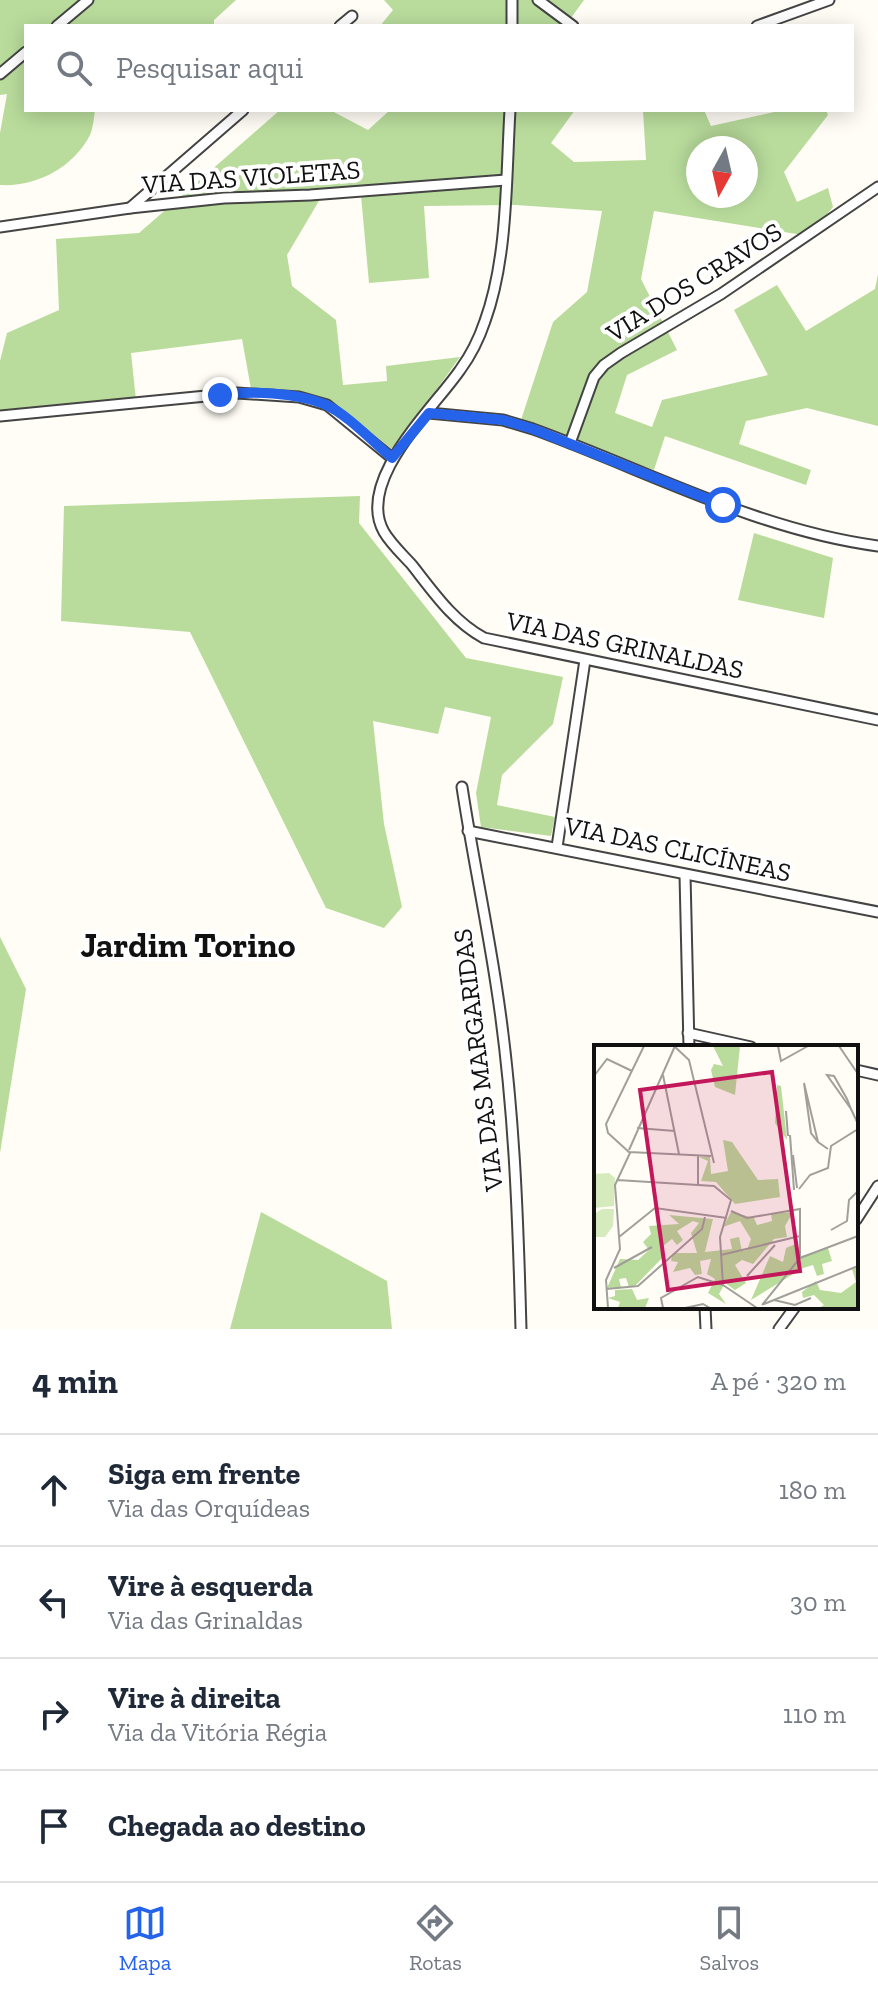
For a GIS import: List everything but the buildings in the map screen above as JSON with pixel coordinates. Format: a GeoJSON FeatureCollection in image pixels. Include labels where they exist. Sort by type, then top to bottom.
{"type":"FeatureCollection","features":[{"type":"Feature","properties":{"kind":"street"},"geometry":{"type":"LineString","coordinates":[[59,24],[88,0]]}},
{"type":"Feature","properties":{"kind":"street"},"geometry":{"type":"LineString","coordinates":[[512,0],[512,24]]}},
{"type":"Feature","properties":{"kind":"street"},"geometry":{"type":"LineString","coordinates":[[538,0],[570,24]]}},
{"type":"Feature","properties":{"kind":"street"},"geometry":{"type":"LineString","coordinates":[[763,24],[829,0]]}},
{"type":"Feature","properties":{"kind":"street"},"geometry":{"type":"LineString","coordinates":[[342,24],[352,16]]}},
{"type":"Feature","properties":{"kind":"street"},"geometry":{"type":"LineString","coordinates":[[0,74],[24,54]]}},
{"type":"Feature","properties":{"kind":"street"},"geometry":{"type":"LineString","coordinates":[[130,208],[241,112]]}},
{"type":"Feature","properties":{"kind":"street","name":"VIA DAS GRINALDAS"},"geometry":{"type":"LineString","coordinates":[[510,112],[497,273],[486,320],[462,368],[392,458],[381,484],[378,503],[384,532],[456,619],[484,638],[878,720]]}},
{"type":"Feature","properties":{"kind":"street","name":"VIA DAS VIOLETAS"},"geometry":{"type":"LineString","coordinates":[[0,227],[224,198],[310,195],[506,180]]}},
{"type":"Feature","properties":{"kind":"street","name":"VIA DOS CRAVOS"},"geometry":{"type":"LineString","coordinates":[[570,443],[594,377],[604,365],[721,294],[878,187]]}},
{"type":"Feature","properties":{"kind":"street"},"geometry":{"type":"LineString","coordinates":[[0,416],[237,393],[299,397],[327,405],[392,458]]}},
{"type":"Feature","properties":{"kind":"street"},"geometry":{"type":"LineString","coordinates":[[429,413],[503,420],[570,443],[723,505],[794,527],[878,546]]}},
{"type":"Feature","properties":{"kind":"street"},"geometry":{"type":"LineString","coordinates":[[557,847],[585,660]]}},
{"type":"Feature","properties":{"kind":"street","name":"VIA DAS MARGARIDAS"},"geometry":{"type":"LineString","coordinates":[[462,787],[496,984],[509,1082],[517,1193],[521,1329]]}},
{"type":"Feature","properties":{"kind":"street","name":"VIA DAS CLICÍNEAS"},"geometry":{"type":"LineString","coordinates":[[468,831],[878,912]]}},
{"type":"Feature","properties":{"kind":"street"},"geometry":{"type":"LineString","coordinates":[[685,875],[689,1045]]}},
{"type":"Feature","properties":{"kind":"street"},"geometry":{"type":"LineString","coordinates":[[688,1033],[742,1045]]}},
{"type":"Feature","properties":{"kind":"street"},"geometry":{"type":"LineString","coordinates":[[858,1070],[878,1075]]}},
{"type":"Feature","properties":{"kind":"street"},"geometry":{"type":"LineString","coordinates":[[858,1217],[878,1186]]}},
{"type":"Feature","properties":{"kind":"street"},"geometry":{"type":"LineString","coordinates":[[705,1309],[706,1329]]}},
{"type":"Feature","properties":{"kind":"street"},"geometry":{"type":"LineString","coordinates":[[779,1329],[794,1309]]}},
{"type":"Feature","properties":{"kind":"green space"},"geometry":{"type":"Polygon","coordinates":[[[0,0],[236,0],[214,20],[214,24],[24,24],[24,112],[95,112],[90,135],[83,147],[64,166],[40,179],[0,185],[0,133],[7,94],[0,95],[0,0]]]}},
{"type":"Feature","properties":{"kind":"green space"},"geometry":{"type":"Polygon","coordinates":[[[384,0],[584,0],[566,24],[382,24],[393,10],[384,0]]]}},
{"type":"Feature","properties":{"kind":"green space"},"geometry":{"type":"Polygon","coordinates":[[[278,112],[334,112],[368,130],[388,112],[574,112],[551,143],[574,162],[646,160],[643,112],[705,112],[711,126],[774,112],[827,112],[828,115],[784,172],[797,202],[828,188],[833,207],[809,236],[654,211],[641,279],[677,350],[627,375],[615,413],[652,427],[662,400],[768,375],[734,310],[777,285],[806,331],[875,289],[878,274],[878,426],[807,408],[746,421],[739,444],[811,470],[806,485],[665,436],[654,470],[520,423],[553,322],[587,292],[602,211],[516,205],[424,206],[429,278],[369,283],[360,185],[326,189],[287,255],[292,286],[336,320],[343,385],[387,381],[386,366],[460,357],[393,450],[330,400],[299,393],[251,389],[242,339],[131,353],[136,400],[0,414],[0,361],[7,333],[59,310],[56,239],[139,233],[278,112]]]}},
{"type":"Feature","properties":{"kind":"green space"},"geometry":{"type":"Polygon","coordinates":[[[360,496],[359,523],[466,658],[563,677],[553,724],[502,775],[497,805],[555,817],[551,836],[481,827],[476,793],[491,717],[445,707],[438,734],[373,721],[384,824],[402,907],[384,928],[326,908],[190,632],[61,621],[64,506],[360,496]]]}},
{"type":"Feature","properties":{"kind":"green space"},"geometry":{"type":"Polygon","coordinates":[[[754,533],[833,558],[824,618],[738,600],[754,533]]]}},
{"type":"Feature","properties":{"kind":"green space"},"geometry":{"type":"Polygon","coordinates":[[[0,937],[26,989],[0,1153],[0,937]]]}},
{"type":"Feature","properties":{"kind":"green space"},"geometry":{"type":"Polygon","coordinates":[[[261,1212],[387,1281],[392,1329],[230,1329],[261,1212]]]}},
{"type":"Feature","properties":{"kind":"district","name":"Jardim Torino"},"geometry":{"type":"Point","coordinates":[188,945]}},
{"type":"Feature","properties":{"kind":"route"},"geometry":{"type":"LineString","coordinates":[[220,395],[237,393],[299,397],[327,405],[392,458],[429,413],[503,420],[570,443],[723,505]]}}]}
